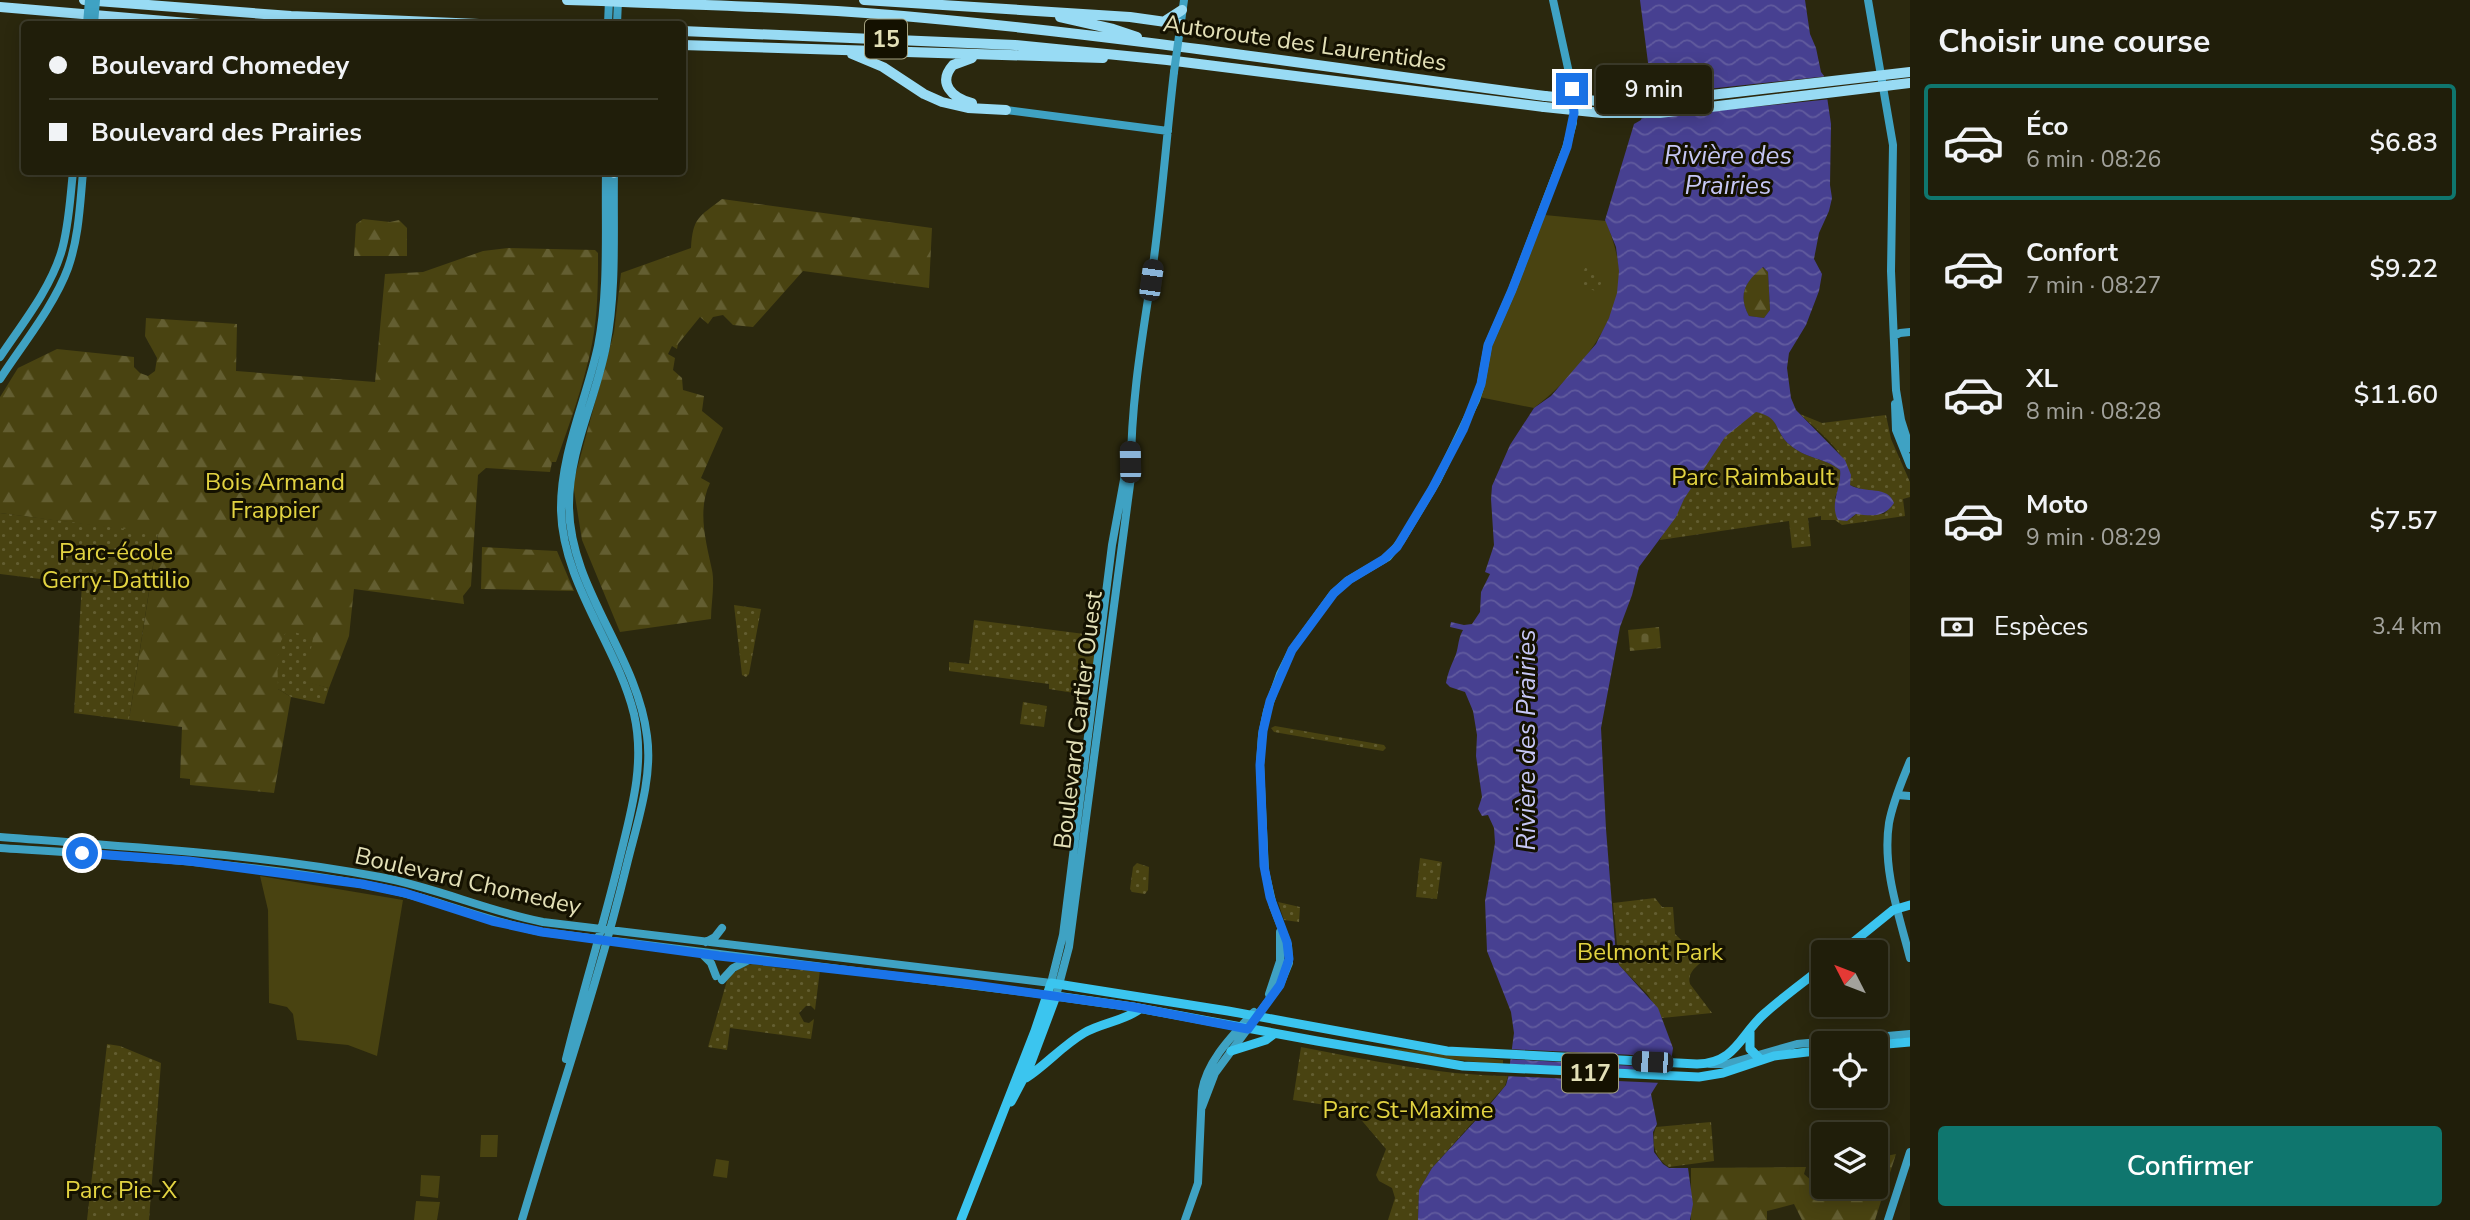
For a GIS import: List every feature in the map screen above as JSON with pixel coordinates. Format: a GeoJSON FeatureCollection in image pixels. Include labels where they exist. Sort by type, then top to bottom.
{"type":"FeatureCollection","features":[{"type":"Feature","properties":{"kind":"highway"},"geometry":{"type":"LineString","coordinates":[[87,0],[245,13],[401,21]]}},
{"type":"Feature","properties":{"kind":"highway","name":"Autoroute des Laurentides"},"geometry":{"type":"LineString","coordinates":[[567,0],[881,14],[1153,43],[1602,113],[1660,113],[1910,83]]}},
{"type":"Feature","properties":{"kind":"highway"},"geometry":{"type":"LineString","coordinates":[[864,0],[1079,13],[1180,24]]}},
{"type":"Feature","properties":{"kind":"highway"},"geometry":{"type":"LineString","coordinates":[[1166,21],[1183,5]]}},
{"type":"Feature","properties":{"kind":"highway"},"geometry":{"type":"LineString","coordinates":[[0,7],[165,21]]}},
{"type":"Feature","properties":{"kind":"highway"},"geometry":{"type":"LineString","coordinates":[[1029,12],[1113,29],[1153,43]]}},
{"type":"Feature","properties":{"kind":"highway","name":"Autoroute des Laurentides"},"geometry":{"type":"LineString","coordinates":[[686,32],[988,43],[1545,102],[1660,101],[1910,72]]}},
{"type":"Feature","properties":{"kind":"highway"},"geometry":{"type":"LineString","coordinates":[[686,46],[1167,60]]}},
{"type":"Feature","properties":{"kind":"highway"},"geometry":{"type":"LineString","coordinates":[[686,52],[726,47]]}},
{"type":"Feature","properties":{"kind":"highway"},"geometry":{"type":"LineString","coordinates":[[844,50],[887,69],[942,102],[964,107],[1006,110]]}},
{"type":"Feature","properties":{"kind":"highway"},"geometry":{"type":"LineString","coordinates":[[1006,110],[957,98],[947,88],[946,77],[951,66],[962,60],[1016,55]]}},
{"type":"Feature","properties":{"kind":"main road"},"geometry":{"type":"LineString","coordinates":[[1857,940],[1898,908],[1910,905]]}},
{"type":"Feature","properties":{"kind":"main road"},"geometry":{"type":"LineString","coordinates":[[1708,1063],[1732,1052],[1761,1016],[1811,976]]}},
{"type":"Feature","properties":{"kind":"main road"},"geometry":{"type":"LineString","coordinates":[[1001,1118],[1024,1079],[1056,984]]}},
{"type":"Feature","properties":{"kind":"main road","name":"117"},"geometry":{"type":"LineString","coordinates":[[1056,984],[1254,1016],[1431,1049],[1503,1055],[1708,1063]]}},
{"type":"Feature","properties":{"kind":"main road"},"geometry":{"type":"LineString","coordinates":[[1052,996],[1140,1009]]}},
{"type":"Feature","properties":{"kind":"main road"},"geometry":{"type":"LineString","coordinates":[[961,1220],[1052,996]]}},
{"type":"Feature","properties":{"kind":"main road"},"geometry":{"type":"LineString","coordinates":[[1024,1079],[1078,1036],[1103,1024],[1132,1015],[1140,1009]]}},
{"type":"Feature","properties":{"kind":"main road","name":"117"},"geometry":{"type":"LineString","coordinates":[[1140,1009],[1445,1063],[1503,1069],[1676,1077],[1717,1074],[1758,1057],[1811,1051]]}},
{"type":"Feature","properties":{"kind":"main road"},"geometry":{"type":"LineString","coordinates":[[1751,1030],[1749,1045],[1758,1057]]}},
{"type":"Feature","properties":{"kind":"main road"},"geometry":{"type":"LineString","coordinates":[[1231,1051],[1266,1040],[1274,1034]]}},
{"type":"Feature","properties":{"kind":"main road"},"geometry":{"type":"LineString","coordinates":[[1888,1044],[1910,1042]]}},
{"type":"Feature","properties":{"kind":"street"},"geometry":{"type":"LineString","coordinates":[[87,0],[87,21]]}},
{"type":"Feature","properties":{"kind":"street"},"geometry":{"type":"LineString","coordinates":[[94,21],[96,0]]}},
{"type":"Feature","properties":{"kind":"street"},"geometry":{"type":"LineString","coordinates":[[1185,1220],[1198,1183],[1202,1088],[1207,1072],[1267,997],[1276,978],[1281,949],[1279,923],[1266,878],[1260,793],[1261,738],[1270,701],[1292,650],[1334,593],[1349,580],[1392,553],[1415,519],[1476,400],[1488,345],[1512,290],[1569,140],[1574,118],[1574,99],[1553,0]]}},
{"type":"Feature","properties":{"kind":"street"},"geometry":{"type":"LineString","coordinates":[[1868,0],[1894,147],[1891,276],[1896,390],[1894,412],[1896,427],[1910,466]]}},
{"type":"Feature","properties":{"kind":"street"},"geometry":{"type":"LineString","coordinates":[[609,21],[613,2]]}},
{"type":"Feature","properties":{"kind":"street"},"geometry":{"type":"LineString","coordinates":[[613,2],[616,21]]}},
{"type":"Feature","properties":{"kind":"street","name":"Boulevard Cartier Ouest"},"geometry":{"type":"LineString","coordinates":[[1056,984],[1112,545],[1122,476],[1130,448],[1183,5]]}},
{"type":"Feature","properties":{"kind":"street"},"geometry":{"type":"LineString","coordinates":[[1006,110],[1168,131]]}},
{"type":"Feature","properties":{"kind":"street"},"geometry":{"type":"LineString","coordinates":[[1149,129],[1170,112]]}},
{"type":"Feature","properties":{"kind":"street"},"geometry":{"type":"LineString","coordinates":[[0,357],[45,288],[57,263],[64,238],[73,175]]}},
{"type":"Feature","properties":{"kind":"street"},"geometry":{"type":"LineString","coordinates":[[0,379],[53,298],[66,272],[76,235],[83,175]]}},
{"type":"Feature","properties":{"kind":"street"},"geometry":{"type":"LineString","coordinates":[[522,1220],[641,808],[647,771],[648,740],[632,683],[579,561],[570,526],[569,497],[573,466],[609,327],[612,175]]}},
{"type":"Feature","properties":{"kind":"street"},"geometry":{"type":"LineString","coordinates":[[1894,336],[1910,332]]}},
{"type":"Feature","properties":{"kind":"street"},"geometry":{"type":"LineString","coordinates":[[1896,390],[1901,420],[1910,448]]}},
{"type":"Feature","properties":{"kind":"street"},"geometry":{"type":"LineString","coordinates":[[1910,761],[1889,825],[1887,848],[1910,958]]}},
{"type":"Feature","properties":{"kind":"street"},"geometry":{"type":"LineString","coordinates":[[1897,795],[1910,796]]}},
{"type":"Feature","properties":{"kind":"street","name":"Boulevard Chomedey"},"geometry":{"type":"LineString","coordinates":[[0,838],[183,850],[358,873],[420,887],[522,918],[606,931],[1056,984]]}},
{"type":"Feature","properties":{"kind":"street","name":"Boulevard Chomedey"},"geometry":{"type":"LineString","coordinates":[[0,848],[177,860],[362,884],[405,893],[512,926],[603,941],[1052,996]]}},
{"type":"Feature","properties":{"kind":"street"},"geometry":{"type":"LineString","coordinates":[[705,943],[722,929]]}},
{"type":"Feature","properties":{"kind":"street"},"geometry":{"type":"LineString","coordinates":[[701,953],[711,963],[719,978],[751,959]]}},
{"type":"Feature","properties":{"kind":"street"},"geometry":{"type":"LineString","coordinates":[[1202,1107],[1213,1076],[1244,1028]]}},
{"type":"Feature","properties":{"kind":"street"},"geometry":{"type":"LineString","coordinates":[[1708,1063],[1727,1064],[1797,1044],[1910,1034]]}},
{"type":"Feature","properties":{"kind":"street"},"geometry":{"type":"LineString","coordinates":[[1888,1220],[1910,1152]]}},
{"type":"Feature","properties":{"kind":"green space"},"geometry":{"type":"Polygon","coordinates":[[[722,199],[932,228],[929,288],[803,271],[753,327],[733,325],[723,315],[713,317],[708,324],[700,317],[678,344],[677,349],[672,346],[668,354],[675,358],[673,370],[682,378],[683,390],[704,396],[702,411],[723,428],[701,478],[710,483],[703,515],[713,576],[711,619],[620,632],[582,540],[573,484],[614,332],[621,273],[691,248],[693,230],[699,219],[722,199]]]}},
{"type":"Feature","properties":{"kind":"green space"},"geometry":{"type":"Polygon","coordinates":[[[1545,215],[1606,221],[1619,268],[1613,308],[1605,328],[1579,365],[1534,408],[1479,397],[1484,362],[1545,215]]]}},
{"type":"Feature","properties":{"kind":"green space"},"geometry":{"type":"Polygon","coordinates":[[[363,219],[390,222],[399,220],[407,228],[407,256],[354,256],[356,224],[363,219]]]}},
{"type":"Feature","properties":{"kind":"green space","name":"Bois Armand Frappier"},"geometry":{"type":"Polygon","coordinates":[[[508,248],[595,250],[598,253],[597,310],[592,344],[581,389],[556,462],[552,462],[550,472],[486,468],[478,475],[471,586],[463,596],[464,604],[354,589],[349,636],[329,688],[305,682],[278,689],[291,697],[274,793],[190,785],[190,779],[180,778],[182,727],[129,720],[158,534],[0,513],[0,397],[18,368],[57,349],[134,357],[134,367],[148,376],[155,371],[157,358],[145,336],[146,318],[237,324],[236,371],[375,382],[385,274],[423,272],[483,251],[508,248]]]}},
{"type":"Feature","properties":{"kind":"green space"},"geometry":{"type":"Polygon","coordinates":[[[1586,266],[1605,275],[1597,292],[1578,283],[1586,266]]]}},
{"type":"Feature","properties":{"kind":"green space"},"geometry":{"type":"Polygon","coordinates":[[[1762,267],[1768,272],[1770,310],[1764,318],[1749,316],[1744,301],[1748,283],[1762,267]]]}},
{"type":"Feature","properties":{"kind":"green space","name":"Parc Raimbault"},"geometry":{"type":"Polygon","coordinates":[[[1756,411],[1770,417],[1785,440],[1796,449],[1840,470],[1841,480],[1835,498],[1852,518],[1856,514],[1884,514],[1888,510],[1872,493],[1850,485],[1846,464],[1840,455],[1800,414],[1822,423],[1886,415],[1891,439],[1910,482],[1910,497],[1903,499],[1905,516],[1842,525],[1835,520],[1821,520],[1821,516],[1808,518],[1811,546],[1792,548],[1789,521],[1660,540],[1681,491],[1722,434],[1756,411]]]}},
{"type":"Feature","properties":{"kind":"green space","name":"Parc-école Gerry-Dattilio"},"geometry":{"type":"Polygon","coordinates":[[[0,513],[158,533],[129,720],[74,713],[82,584],[0,574],[0,513]]]}},
{"type":"Feature","properties":{"kind":"green space"},"geometry":{"type":"Polygon","coordinates":[[[482,547],[557,551],[574,591],[481,589],[482,547]]]}},
{"type":"Feature","properties":{"kind":"green space"},"geometry":{"type":"Polygon","coordinates":[[[734,605],[761,609],[749,674],[746,677],[742,675],[734,605]]]}},
{"type":"Feature","properties":{"kind":"green space"},"geometry":{"type":"Polygon","coordinates":[[[974,620],[1100,636],[1093,696],[1049,689],[1049,684],[949,671],[949,662],[969,664],[974,620]]]}},
{"type":"Feature","properties":{"kind":"green space"},"geometry":{"type":"Polygon","coordinates":[[[1659,627],[1661,648],[1630,651],[1628,630],[1659,627]]]}},
{"type":"Feature","properties":{"kind":"green space"},"geometry":{"type":"Polygon","coordinates":[[[288,630],[313,638],[305,681],[329,688],[324,704],[291,697],[278,689],[279,650],[288,630]]]}},
{"type":"Feature","properties":{"kind":"green space"},"geometry":{"type":"Polygon","coordinates":[[[1023,702],[1047,706],[1044,727],[1020,724],[1023,702]]]}},
{"type":"Feature","properties":{"kind":"green space"},"geometry":{"type":"Polygon","coordinates":[[[1275,726],[1384,745],[1386,748],[1383,751],[1274,732],[1271,728],[1275,726]]]}},
{"type":"Feature","properties":{"kind":"green space"},"geometry":{"type":"Polygon","coordinates":[[[1420,858],[1442,862],[1437,899],[1416,897],[1420,858]]]}},
{"type":"Feature","properties":{"kind":"green space"},"geometry":{"type":"Polygon","coordinates":[[[1137,863],[1149,867],[1148,890],[1145,894],[1132,892],[1130,889],[1133,867],[1137,863]]]}},
{"type":"Feature","properties":{"kind":"green space"},"geometry":{"type":"Polygon","coordinates":[[[260,876],[403,900],[377,1056],[348,1045],[297,1040],[293,1014],[287,1007],[269,1003],[268,910],[260,876]]]}},
{"type":"Feature","properties":{"kind":"green space","name":"Belmont Park"},"geometry":{"type":"Polygon","coordinates":[[[1655,898],[1662,907],[1673,907],[1675,934],[1703,961],[1692,971],[1689,980],[1712,1013],[1662,1018],[1648,995],[1619,965],[1613,903],[1655,898]]]}},
{"type":"Feature","properties":{"kind":"green space"},"geometry":{"type":"Polygon","coordinates":[[[1278,902],[1300,907],[1299,922],[1284,920],[1278,902]]]}},
{"type":"Feature","properties":{"kind":"green space"},"geometry":{"type":"Polygon","coordinates":[[[753,964],[793,970],[820,970],[815,1010],[806,1006],[799,1013],[804,1022],[809,1023],[814,1019],[811,1039],[730,1028],[727,1050],[708,1047],[728,977],[743,966],[753,964]]]}},
{"type":"Feature","properties":{"kind":"green space","name":"Parc Pie-X"},"geometry":{"type":"Polygon","coordinates":[[[107,1044],[120,1046],[161,1063],[149,1220],[87,1220],[107,1044]]]}},
{"type":"Feature","properties":{"kind":"green space"},"geometry":{"type":"Polygon","coordinates":[[[1374,1046],[1503,1060],[1503,1065],[1433,1057],[1374,1046]]]}},
{"type":"Feature","properties":{"kind":"green space","name":"Parc St-Maxime"},"geometry":{"type":"Polygon","coordinates":[[[1301,1047],[1429,1070],[1508,1076],[1505,1086],[1432,1168],[1419,1190],[1418,1220],[1388,1220],[1395,1198],[1392,1188],[1379,1181],[1376,1175],[1386,1149],[1352,1109],[1293,1100],[1301,1047]]]}},
{"type":"Feature","properties":{"kind":"green space"},"geometry":{"type":"Polygon","coordinates":[[[1711,1122],[1714,1161],[1669,1167],[1657,1155],[1654,1144],[1656,1127],[1711,1122]]]}},
{"type":"Feature","properties":{"kind":"green space"},"geometry":{"type":"Polygon","coordinates":[[[481,1135],[498,1135],[497,1157],[480,1157],[481,1135]]]}},
{"type":"Feature","properties":{"kind":"green space"},"geometry":{"type":"Polygon","coordinates":[[[1896,1154],[1888,1179],[1888,1156],[1896,1154]]]}},
{"type":"Feature","properties":{"kind":"green space"},"geometry":{"type":"Polygon","coordinates":[[[716,1159],[729,1161],[727,1178],[713,1176],[716,1159]]]}},
{"type":"Feature","properties":{"kind":"green space"},"geometry":{"type":"Polygon","coordinates":[[[1806,1167],[1804,1174],[1811,1180],[1811,1199],[1882,1199],[1875,1220],[1802,1220],[1794,1204],[1767,1211],[1767,1220],[1691,1220],[1691,1168],[1806,1167]]]}},
{"type":"Feature","properties":{"kind":"green space"},"geometry":{"type":"Polygon","coordinates":[[[421,1175],[440,1176],[438,1198],[420,1196],[421,1175]]]}},
{"type":"Feature","properties":{"kind":"green space"},"geometry":{"type":"Polygon","coordinates":[[[416,1201],[440,1202],[437,1220],[414,1220],[416,1201]]]}},
{"type":"Feature","properties":{"kind":"water","name":"Rivière des Prairies"},"geometry":{"type":"Polygon","coordinates":[[[1640,0],[1805,0],[1810,34],[1824,76],[1831,124],[1832,198],[1819,233],[1814,259],[1822,274],[1819,291],[1806,325],[1789,353],[1787,368],[1791,398],[1796,410],[1845,460],[1851,475],[1850,485],[1887,494],[1894,503],[1882,514],[1856,514],[1847,521],[1838,520],[1835,501],[1840,470],[1796,449],[1785,440],[1774,421],[1756,412],[1725,437],[1684,499],[1676,517],[1639,567],[1620,627],[1601,728],[1616,956],[1619,965],[1658,1008],[1673,1048],[1671,1062],[1651,1094],[1657,1124],[1653,1132],[1654,1152],[1669,1168],[1688,1168],[1693,1204],[1690,1220],[1418,1220],[1419,1190],[1432,1168],[1506,1085],[1514,1033],[1511,1012],[1487,951],[1485,901],[1495,843],[1494,828],[1488,815],[1482,816],[1478,809],[1482,797],[1473,711],[1465,692],[1446,683],[1463,630],[1450,627],[1451,622],[1472,624],[1480,612],[1481,592],[1490,574],[1485,572],[1494,545],[1492,486],[1510,445],[1534,408],[1551,396],[1596,344],[1609,318],[1617,293],[1619,271],[1616,247],[1605,220],[1634,124],[1641,120],[1651,86],[1640,0]],[[1763,267],[1745,288],[1745,308],[1749,316],[1764,318],[1770,310],[1768,272],[1763,267]]]}},
{"type":"Feature","properties":{"kind":"pier"},"geometry":{"type":"Polygon","coordinates":[[[1828,76],[1831,99],[1635,119],[1638,118],[1642,96],[1828,76]]]}},
{"type":"Feature","properties":{"kind":"pier"},"geometry":{"type":"Polygon","coordinates":[[[1507,1049],[1676,1057],[1672,1068],[1506,1059],[1507,1049]]]}},
{"type":"Feature","properties":{"kind":"pier"},"geometry":{"type":"Polygon","coordinates":[[[1506,1064],[1670,1071],[1662,1083],[1505,1076],[1506,1064]]]}},
{"type":"Feature","properties":{"kind":"route"},"geometry":{"type":"LineString","coordinates":[[82,853],[189,861],[362,884],[405,893],[492,921],[542,932],[719,956],[824,966],[1060,996],[1248,1029],[1280,985],[1289,959],[1286,937],[1270,897],[1264,866],[1260,765],[1261,740],[1270,701],[1292,650],[1334,593],[1397,547],[1463,430],[1481,384],[1494,327],[1512,290],[1567,147],[1574,113],[1572,89]]}}]}
